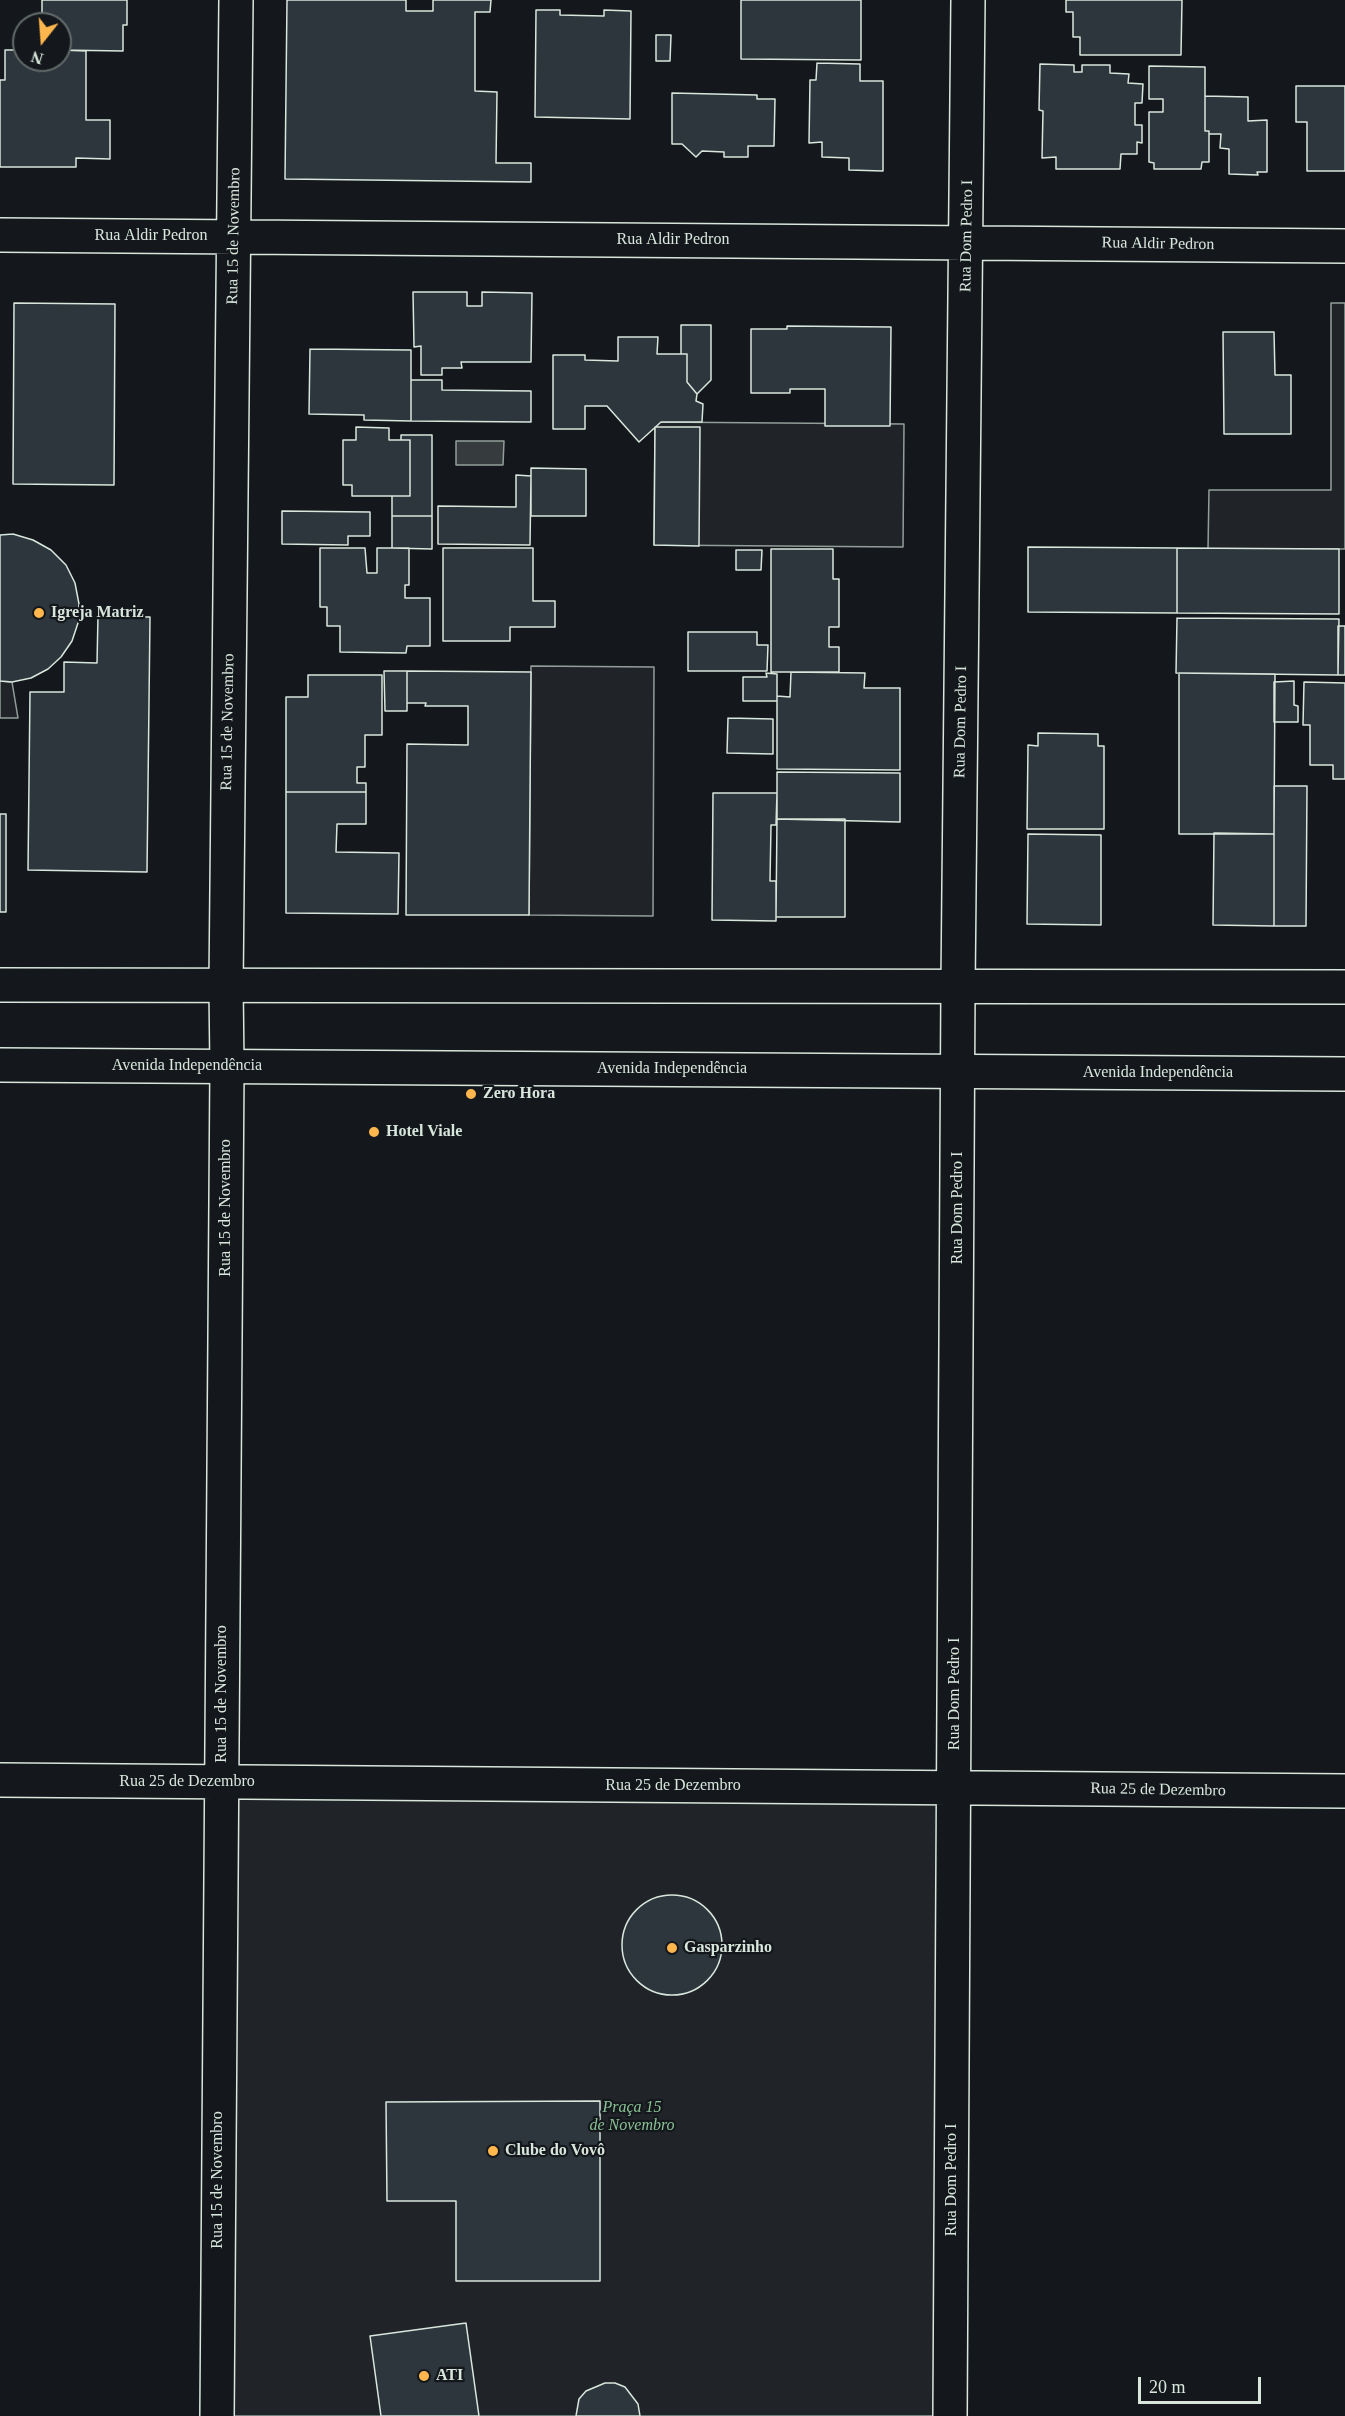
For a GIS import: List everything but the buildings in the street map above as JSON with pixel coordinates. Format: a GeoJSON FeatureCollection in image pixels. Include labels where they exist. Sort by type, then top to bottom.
{"type":"FeatureCollection","features":[{"type":"Feature","properties":{"kind":"street","name":"Rua 15 de Novembro"},"geometry":{"type":"LineString","coordinates":[[217,2416],[227,1067],[225,986],[236,0]]}},
{"type":"Feature","properties":{"kind":"street","name":"Rua Dom Pedro I"},"geometry":{"type":"LineString","coordinates":[[950,2416],[958,986],[969,0]]}},
{"type":"Feature","properties":{"kind":"street","name":"Rua Aldir Pedron"},"geometry":{"type":"LineString","coordinates":[[0,235],[1345,246]]}},
{"type":"Feature","properties":{"kind":"street"},"geometry":{"type":"LineString","coordinates":[[0,985],[1345,987]]}},
{"type":"Feature","properties":{"kind":"street","name":"Avenida Independência"},"geometry":{"type":"LineString","coordinates":[[0,1065],[1345,1074]]}},
{"type":"Feature","properties":{"kind":"street","name":"Rua 25 de Dezembro"},"geometry":{"type":"LineString","coordinates":[[0,1780],[1345,1791]]}},
{"type":"Feature","properties":{"kind":"green space"},"geometry":{"type":"Polygon","coordinates":[[[1331,303],[1345,303],[1345,549],[1208,549],[1209,490],[1331,490],[1331,303]]]}},
{"type":"Feature","properties":{"kind":"green space"},"geometry":{"type":"Polygon","coordinates":[[[655,422],[904,424],[903,547],[654,545],[655,422]]]}},
{"type":"Feature","properties":{"kind":"green space"},"geometry":{"type":"Polygon","coordinates":[[[531,666],[654,667],[653,916],[529,915],[531,666]]]}},
{"type":"Feature","properties":{"kind":"green space"},"geometry":{"type":"Polygon","coordinates":[[[0,681],[12,682],[18,718],[0,718],[0,681]]]}},
{"type":"Feature","properties":{"kind":"green space","name":"Praça 15 de Novembro"},"geometry":{"type":"Polygon","coordinates":[[[221,1782],[954,1788],[950,2416],[217,2416],[221,1782]]]}},
{"type":"Feature","properties":{"kind":"shaded area"},"geometry":{"type":"Polygon","coordinates":[[[456,441],[504,441],[503,465],[456,465],[456,441]]]}},
{"type":"Feature","properties":{"kind":"place","name":"Igreja Matriz"},"geometry":{"type":"Point","coordinates":[39,613]}},
{"type":"Feature","properties":{"kind":"place","name":"Zero Hora"},"geometry":{"type":"Point","coordinates":[471,1094]}},
{"type":"Feature","properties":{"kind":"place","name":"Hotel Viale"},"geometry":{"type":"Point","coordinates":[374,1132]}},
{"type":"Feature","properties":{"kind":"place","name":"Gasparzinho"},"geometry":{"type":"Point","coordinates":[672,1948]}},
{"type":"Feature","properties":{"kind":"place","name":"Clube do Vovô"},"geometry":{"type":"Point","coordinates":[493,2151]}},
{"type":"Feature","properties":{"kind":"place","name":"ATI"},"geometry":{"type":"Point","coordinates":[424,2376]}}]}
